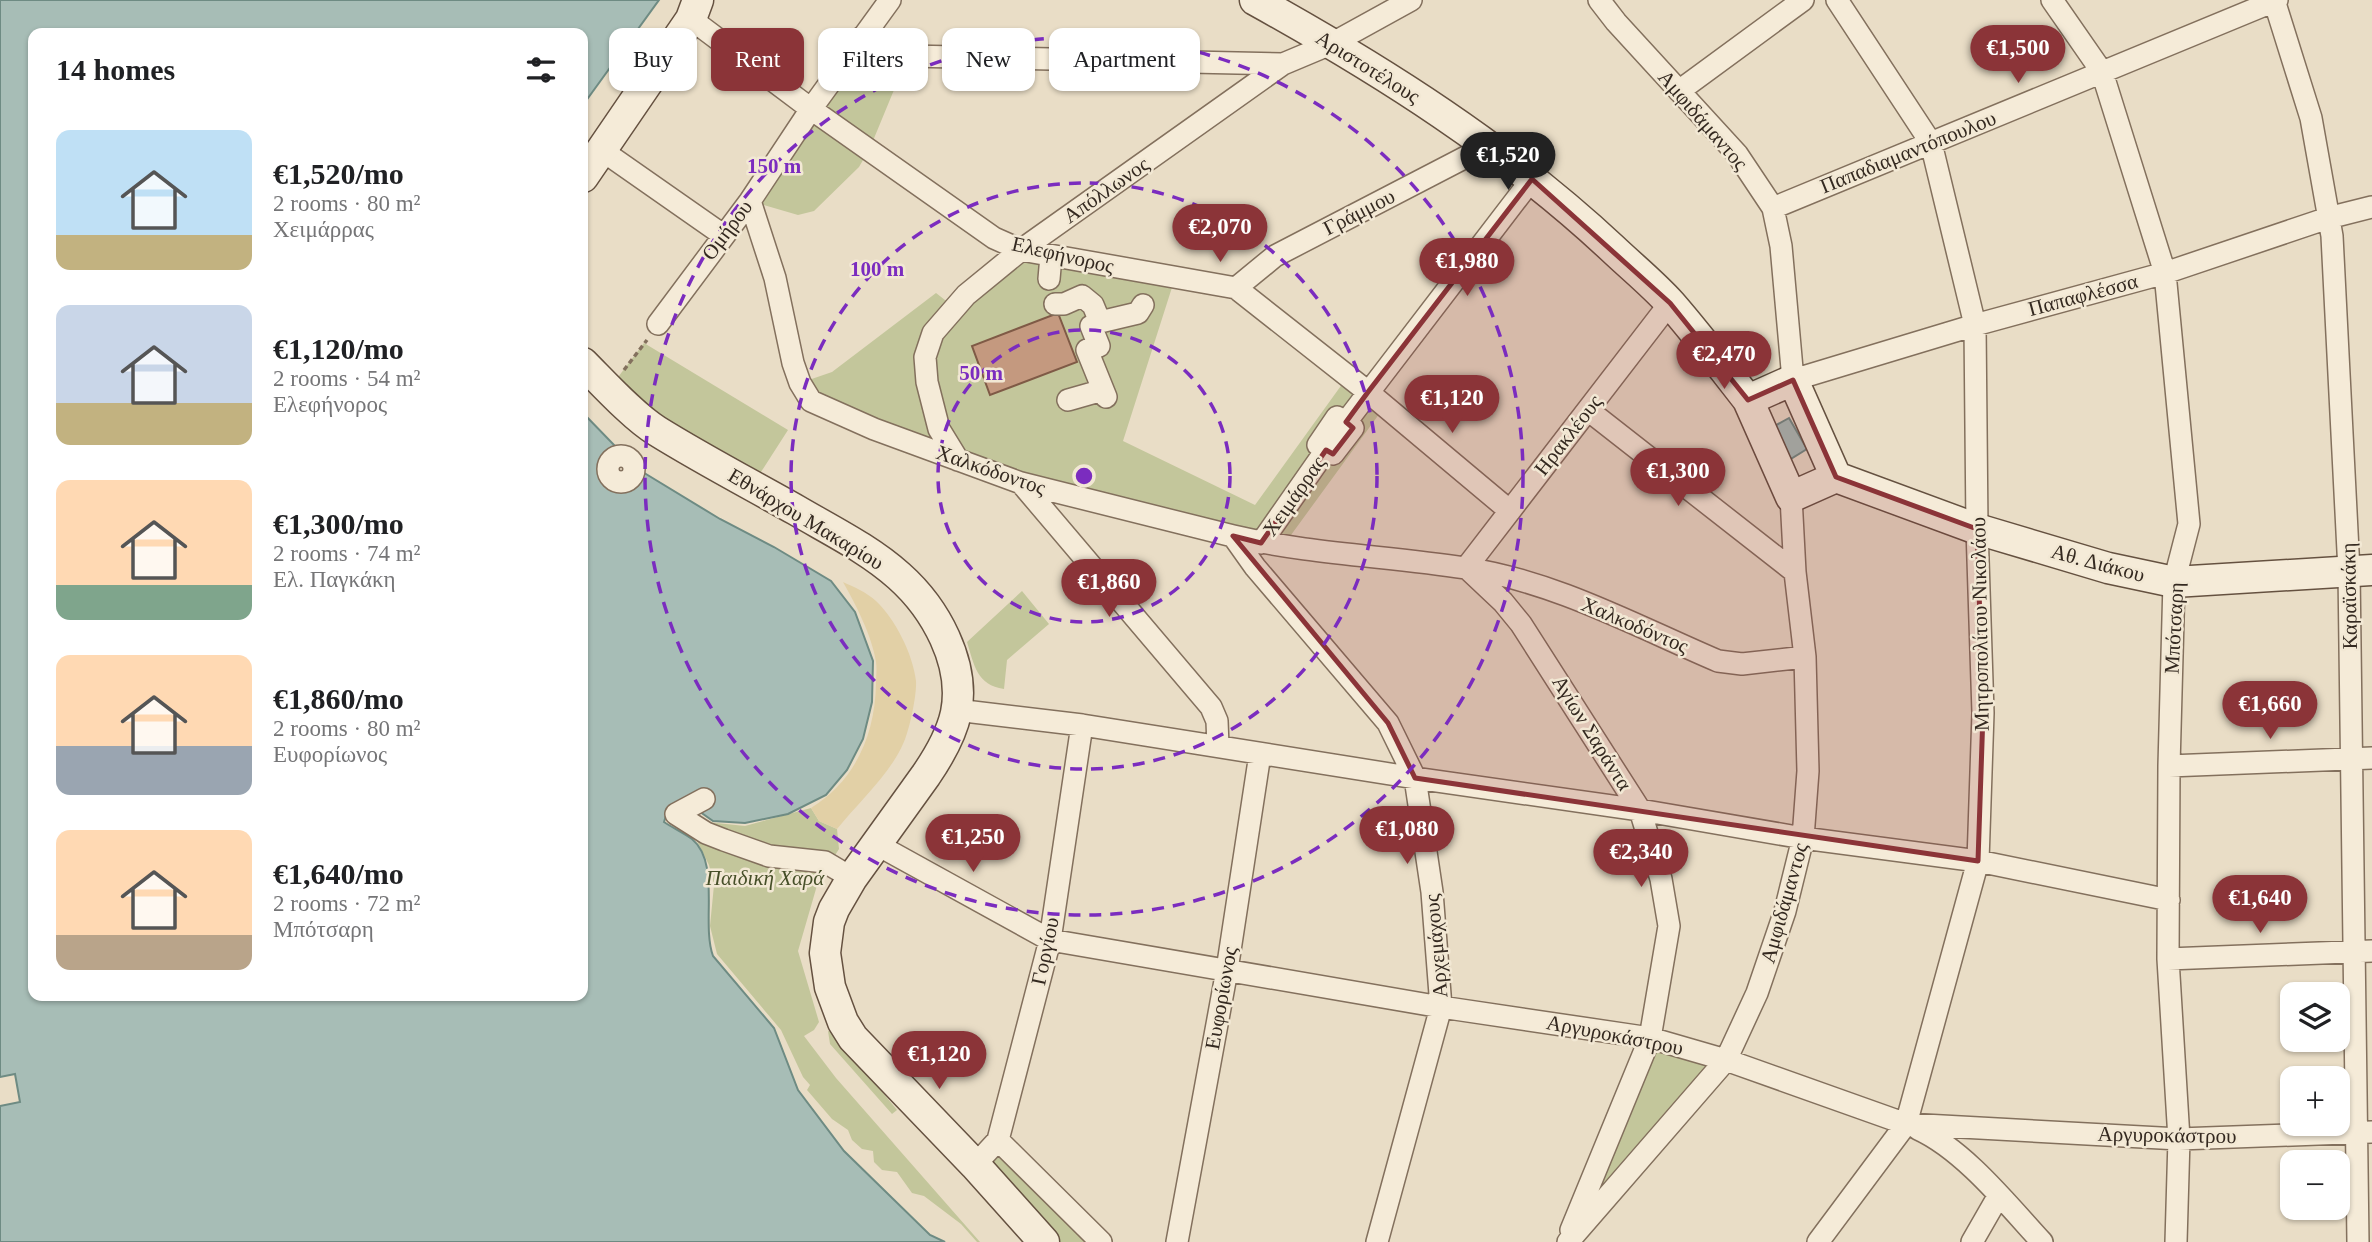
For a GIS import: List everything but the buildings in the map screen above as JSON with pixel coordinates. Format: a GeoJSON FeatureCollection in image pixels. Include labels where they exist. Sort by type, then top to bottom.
{"type":"FeatureCollection","features":[{"type":"Feature","properties":{"kind":"street","name":"Ομήρου"},"geometry":{"type":"LineString","coordinates":[[869,28],[890,0]]}},
{"type":"Feature","properties":{"kind":"street","name":"Αριστοτέλους"},"geometry":{"type":"LineString","coordinates":[[1255,0],[1334,43],[1489,145],[1595,233],[1670,303],[1748,400],[1791,497]]}},
{"type":"Feature","properties":{"kind":"street","name":"Απόλλωνος"},"geometry":{"type":"LineString","coordinates":[[958,460],[939,429],[931,404],[925,357],[928,344],[940,323],[966,295],[1021,250],[1283,64],[1334,43],[1411,0]]}},
{"type":"Feature","properties":{"kind":"street","name":"Αμφιδάμαντος"},"geometry":{"type":"LineString","coordinates":[[1599,0],[1737,154],[1773,208],[1781,246],[1793,380]]}},
{"type":"Feature","properties":{"kind":"street"},"geometry":{"type":"LineString","coordinates":[[1679,90],[1803,0]]}},
{"type":"Feature","properties":{"kind":"street","name":"Μητροπολίτου Νικολάου"},"geometry":{"type":"LineString","coordinates":[[1818,1242],[1906,1124],[1978,861],[1983,713],[1977,529],[1975,325],[1931,143],[1837,0]]}},
{"type":"Feature","properties":{"kind":"street","name":"Μπότσαρη"},"geometry":{"type":"LineString","coordinates":[[2052,0],[2102,72],[2165,273],[2189,524],[2174,582],[2169,766],[2168,960],[2179,1139],[2176,1242]]}},
{"type":"Feature","properties":{"kind":"street","name":"Παπαδιαμαντόπουλου"},"geometry":{"type":"LineString","coordinates":[[1773,208],[2275,0]]}},
{"type":"Feature","properties":{"kind":"street","name":"Καραϊσκάκη"},"geometry":{"type":"LineString","coordinates":[[2275,0],[2311,118],[2332,236],[2360,570],[2364,1132],[2358,1242]]}},
{"type":"Feature","properties":{"kind":"street"},"geometry":{"type":"LineString","coordinates":[[588,169],[695,9]]}},
{"type":"Feature","properties":{"kind":"street","name":"Ελεφήνορος"},"geometry":{"type":"LineString","coordinates":[[695,9],[811,109],[994,238],[1021,250],[1051,256],[1145,290],[1236,288],[1368,391],[1510,511]]}},
{"type":"Feature","properties":{"kind":"street"},"geometry":{"type":"LineString","coordinates":[[928,56],[1283,64]]}},
{"type":"Feature","properties":{"kind":"street","name":"Ομήρου"},"geometry":{"type":"LineString","coordinates":[[658,324],[750,201],[824,91]]}},
{"type":"Feature","properties":{"kind":"street","name":"Γράμμου"},"geometry":{"type":"LineString","coordinates":[[1236,288],[1275,256],[1489,145]]}},
{"type":"Feature","properties":{"kind":"street"},"geometry":{"type":"LineString","coordinates":[[600,149],[723,235]]}},
{"type":"Feature","properties":{"kind":"street"},"geometry":{"type":"LineString","coordinates":[[1368,391],[1532,178]]}},
{"type":"Feature","properties":{"kind":"street","name":"Χαλκόδοντος"},"geometry":{"type":"LineString","coordinates":[[750,201],[775,278],[793,363],[800,383],[811,401],[874,429],[1021,483],[1261,543],[1466,568]]}},
{"type":"Feature","properties":{"kind":"street","name":"Παπαφλέσσα"},"geometry":{"type":"LineString","coordinates":[[1793,380],[1975,325],[2165,273],[2328,218],[2372,207]]}},
{"type":"Feature","properties":{"kind":"street"},"geometry":{"type":"LineString","coordinates":[[1049,279],[1051,256]]}},
{"type":"Feature","properties":{"kind":"street"},"geometry":{"type":"LineString","coordinates":[[1068,400],[1104,393],[1087,350],[1099,346],[1091,326],[1138,313],[1145,290]]}},
{"type":"Feature","properties":{"kind":"street"},"geometry":{"type":"LineString","coordinates":[[1055,304],[1064,304],[1082,296],[1093,305],[1100,322]]}},
{"type":"Feature","properties":{"kind":"street","name":"Ηρακλέους"},"geometry":{"type":"LineString","coordinates":[[1466,568],[1670,303]]}},
{"type":"Feature","properties":{"kind":"street","name":"Εθνάρχου Μακαρίου"},"geometry":{"type":"LineString","coordinates":[[588,368],[654,430],[851,542],[898,575],[923,603],[943,636],[955,670],[956,710],[952,726],[938,757],[852,878],[829,922],[826,967],[834,1003],[843,1022],[867,1054],[975,1165]]}},
{"type":"Feature","properties":{"kind":"street"},"geometry":{"type":"LineString","coordinates":[[1748,400],[1793,380],[1836,477],[1791,497]]}},
{"type":"Feature","properties":{"kind":"street","name":"Χειμάρρας"},"geometry":{"type":"LineString","coordinates":[[1261,543],[1326,450],[1334,454],[1353,428],[1346,422],[1368,391]]}},
{"type":"Feature","properties":{"kind":"street"},"geometry":{"type":"LineString","coordinates":[[1588,410],[1795,572]]}},
{"type":"Feature","properties":{"kind":"street"},"geometry":{"type":"LineString","coordinates":[[630,459],[654,430]]}},
{"type":"Feature","properties":{"kind":"street","name":"Αθ. Διάκου"},"geometry":{"type":"LineString","coordinates":[[1836,477],[1977,529],[2108,568],[2174,582],[2360,570]]}},
{"type":"Feature","properties":{"kind":"street"},"geometry":{"type":"LineString","coordinates":[[1021,483],[1211,707],[1217,721],[1218,746]]}},
{"type":"Feature","properties":{"kind":"street","name":"Αμφιδάμαντος"},"geometry":{"type":"LineString","coordinates":[[1567,1242],[1726,1060],[1758,993],[1785,911],[1803,838],[1808,771],[1805,657],[1795,572],[1791,497]]}},
{"type":"Feature","properties":{"kind":"street","name":"Αρχεμάχους"},"geometry":{"type":"LineString","coordinates":[[1233,536],[1255,567],[1388,723],[1415,778],[1432,892],[1441,1007],[1377,1242]]}},
{"type":"Feature","properties":{"kind":"street","name":"Χαλκοδόντος"},"geometry":{"type":"LineString","coordinates":[[1466,568],[1553,590],[1718,661],[1742,664],[1805,657]]}},
{"type":"Feature","properties":{"kind":"street","name":"Αγίων Σαράντα"},"geometry":{"type":"LineString","coordinates":[[1466,568],[1503,601],[1521,624],[1640,810],[1661,879],[1669,926],[1650,1038],[1567,1242]]}},
{"type":"Feature","properties":{"kind":"street"},"geometry":{"type":"LineString","coordinates":[[956,710],[1082,725],[1415,778],[1640,810],[1803,838],[1978,861],[2169,900]]}},
{"type":"Feature","properties":{"kind":"street","name":"Γοργίου"},"geometry":{"type":"LineString","coordinates":[[975,1165],[998,1140],[1050,940],[1082,725]]}},
{"type":"Feature","properties":{"kind":"street","name":"Ευφορίωνος"},"geometry":{"type":"LineString","coordinates":[[1177,1242],[1227,970],[1261,754]]}},
{"type":"Feature","properties":{"kind":"street"},"geometry":{"type":"LineString","coordinates":[[2169,766],[2362,758]]}},
{"type":"Feature","properties":{"kind":"street"},"geometry":{"type":"LineString","coordinates":[[704,799],[676,814],[706,833],[724,840],[769,856],[825,862],[852,878]]}},
{"type":"Feature","properties":{"kind":"street","name":"Αργυροκάστρου"},"geometry":{"type":"LineString","coordinates":[[876,844],[1050,940],[1441,1007],[1650,1038],[1726,1060],[1906,1124],[2179,1139],[2364,1132]]}},
{"type":"Feature","properties":{"kind":"street"},"geometry":{"type":"LineString","coordinates":[[2168,960],[2363,952]]}},
{"type":"Feature","properties":{"kind":"street"},"geometry":{"type":"LineString","coordinates":[[1906,1124],[1940,1139],[2000,1195],[2042,1242]]}},
{"type":"Feature","properties":{"kind":"street"},"geometry":{"type":"LineString","coordinates":[[998,1140],[1100,1241]]}},
{"type":"Feature","properties":{"kind":"street"},"geometry":{"type":"LineString","coordinates":[[975,1165],[1044,1242]]}},
{"type":"Feature","properties":{"kind":"street"},"geometry":{"type":"LineString","coordinates":[[1972,1242],[2000,1195]]}},
{"type":"Feature","properties":{"kind":"path"},"geometry":{"type":"LineString","coordinates":[[609,389],[658,324]]}},
{"type":"Feature","properties":{"kind":"highlighted area"},"geometry":{"type":"Polygon","coordinates":[[[1532,179],[1670,303],[1748,400],[1793,380],[1836,477],[1977,529],[1983,713],[1978,861],[1415,778],[1388,723],[1233,536],[1261,543],[1326,450],[1333,454],[1353,428],[1346,422],[1532,179]]]}},
{"type":"Feature","properties":{"kind":"green space"},"geometry":{"type":"Polygon","coordinates":[[[825,91],[894,91],[870,148],[859,167],[814,211],[798,215],[750,201],[825,91]]]}},
{"type":"Feature","properties":{"kind":"green space"},"geometry":{"type":"Polygon","coordinates":[[[1021,250],[1175,278],[1123,441],[1255,505],[1348,376],[1385,406],[1283,546],[1261,543],[874,429],[800,383],[832,372],[936,293],[954,307],[1021,250]]]}},
{"type":"Feature","properties":{"kind":"green space"},"geometry":{"type":"Polygon","coordinates":[[[644,343],[788,430],[752,486],[609,389],[644,343]]]}},
{"type":"Feature","properties":{"kind":"green space"},"geometry":{"type":"Polygon","coordinates":[[[1022,591],[1049,624],[1007,660],[1004,689],[995,687],[978,673],[967,642],[1022,591]]]}},
{"type":"Feature","properties":{"kind":"green space","name":"Παιδική Χαρά"},"geometry":{"type":"Polygon","coordinates":[[[811,808],[819,821],[837,829],[839,849],[818,882],[798,951],[819,1022],[814,1030],[804,1036],[836,1078],[980,1242],[924,1196],[912,1193],[897,1172],[882,1170],[874,1162],[873,1151],[862,1149],[852,1140],[848,1130],[832,1119],[807,1090],[810,1085],[803,1077],[781,1030],[717,954],[710,926],[714,885],[709,865],[695,837],[707,822],[745,826],[811,808]]]}},
{"type":"Feature","properties":{"kind":"green space"},"geometry":{"type":"Polygon","coordinates":[[[828,1031],[834,1033],[897,1110],[892,1114],[830,1044],[828,1031]]]}},
{"type":"Feature","properties":{"kind":"green space"},"geometry":{"type":"Polygon","coordinates":[[[1650,1038],[1726,1060],[1568,1242],[1650,1038]]]}},
{"type":"Feature","properties":{"kind":"green space"},"geometry":{"type":"Polygon","coordinates":[[[998,1140],[1101,1242],[1044,1242],[975,1165],[998,1140]]]}},
{"type":"Feature","properties":{"kind":"sand"},"geometry":{"type":"Polygon","coordinates":[[[843,582],[872,598],[890,617],[907,649],[916,687],[908,731],[897,755],[882,777],[837,829],[819,821],[811,808],[840,784],[860,755],[872,721],[876,673],[874,652],[867,631],[843,582]]]}},
{"type":"Feature","properties":{"kind":"water"},"geometry":{"type":"Polygon","coordinates":[[[0,0],[659,0],[639,28],[609,28],[609,69],[588,98],[588,28],[28,28],[28,1001],[588,1001],[588,418],[617,448],[603,465],[608,482],[613,486],[624,486],[641,471],[831,581],[855,612],[873,661],[872,702],[863,739],[847,770],[826,795],[788,814],[745,823],[713,821],[696,809],[706,795],[669,806],[664,822],[692,839],[701,850],[708,878],[709,927],[713,956],[774,1028],[798,1090],[844,1151],[930,1235],[945,1242],[0,1242],[0,1106],[20,1102],[15,1074],[0,1077],[0,0]]]}},
{"type":"Feature","properties":{"kind":"water"},"geometry":{"type":"Polygon","coordinates":[[[1789,418],[1807,449],[1789,460],[1771,428],[1789,418]]]}}]}
